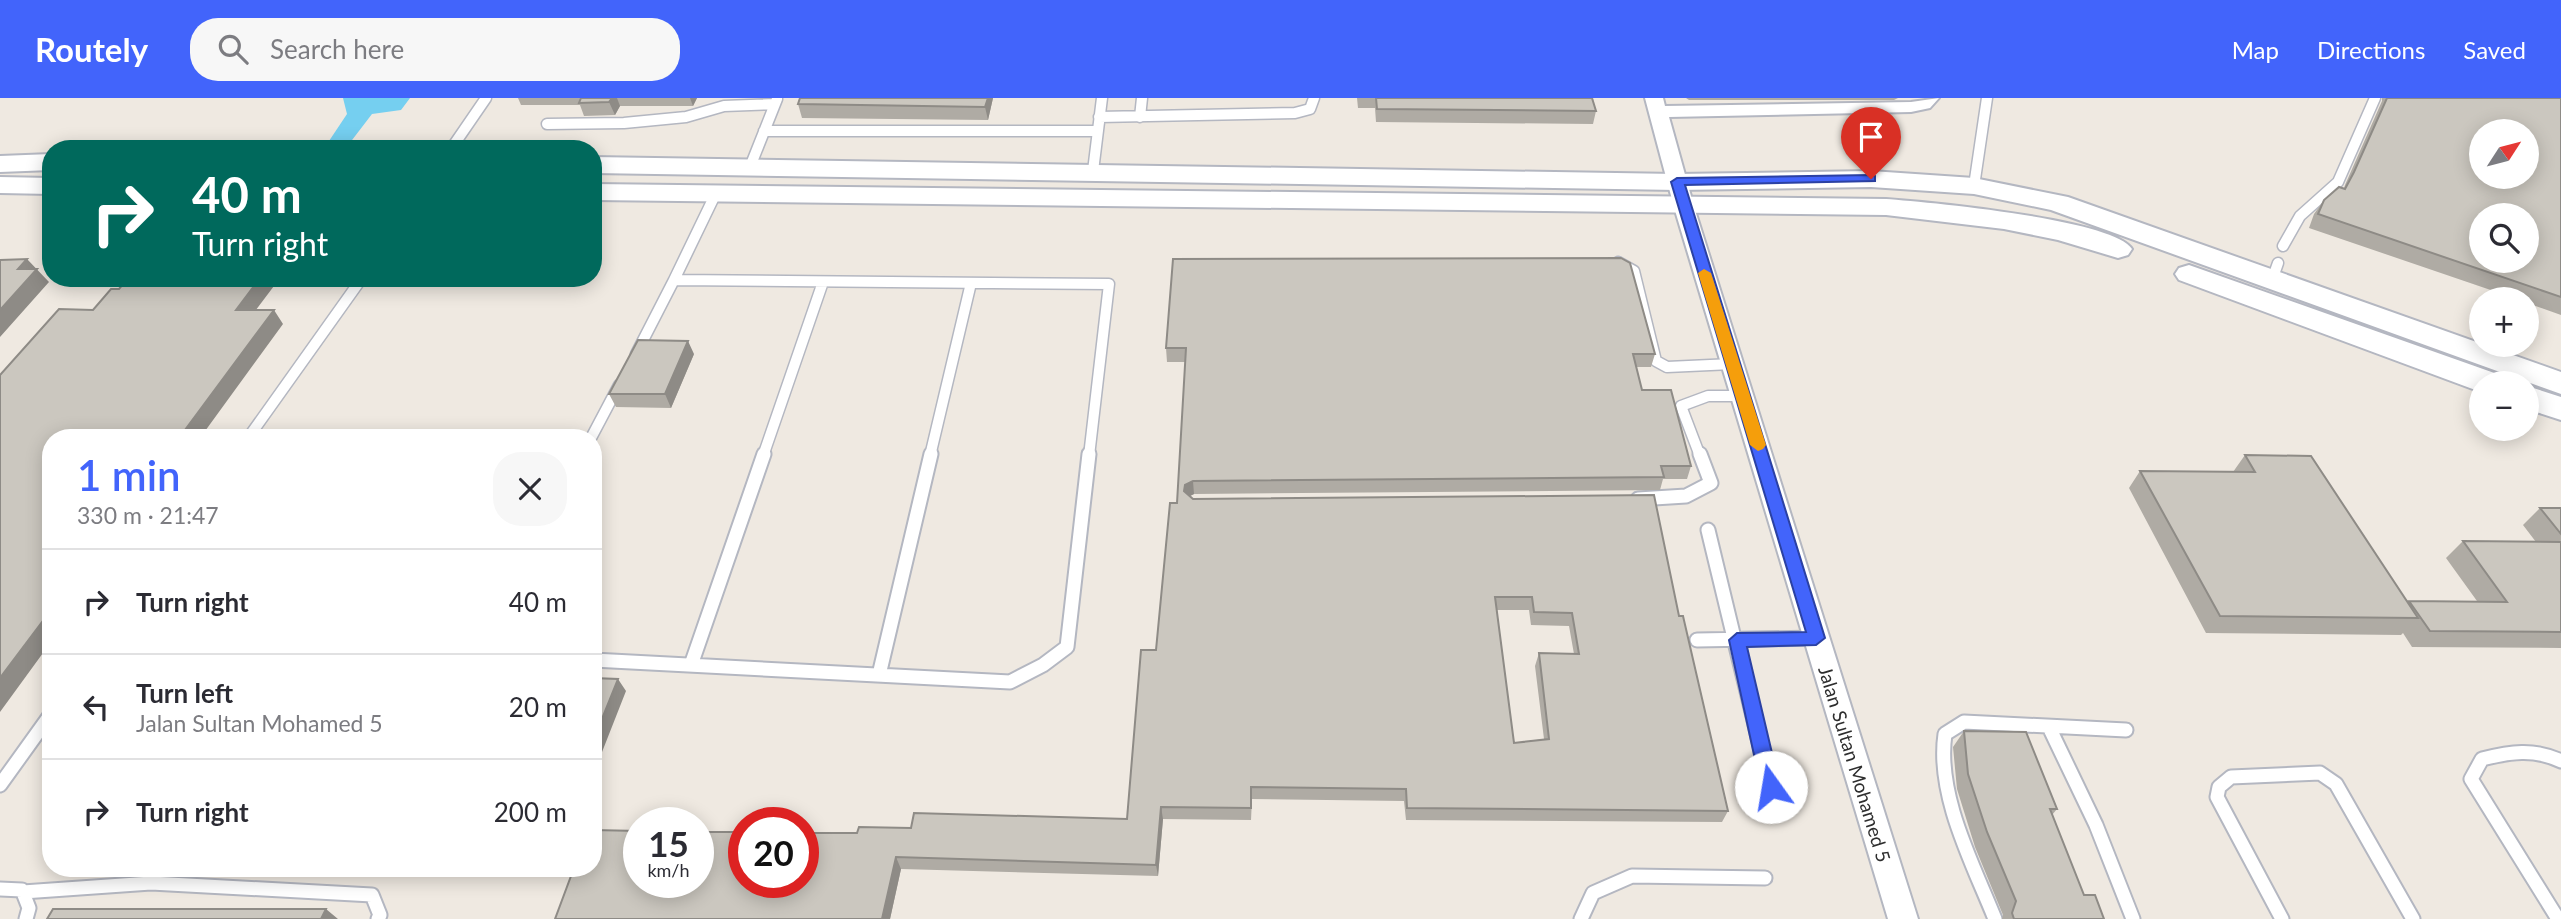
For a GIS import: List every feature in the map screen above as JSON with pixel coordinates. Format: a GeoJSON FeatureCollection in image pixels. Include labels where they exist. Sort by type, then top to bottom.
{"type":"FeatureCollection","features":[{"type":"Feature","properties":{"kind":"street"},"geometry":{"type":"LineString","coordinates":[[1657,105],[1911,107],[1924,104],[1930,98]]}},
{"type":"Feature","properties":{"kind":"street","name":"Jalan Sultan Mohamed 5"},"geometry":{"type":"LineString","coordinates":[[1657,105],[1732,364],[1903,919]]}},
{"type":"Feature","properties":{"kind":"street"},"geometry":{"type":"LineString","coordinates":[[0,164],[42,162]]}},
{"type":"Feature","properties":{"kind":"street"},"geometry":{"type":"LineString","coordinates":[[602,164],[1093,171],[1681,194],[1968,213],[2083,236],[2469,376]]}},
{"type":"Feature","properties":{"kind":"street"},"geometry":{"type":"LineString","coordinates":[[602,192],[1681,194],[1871,179],[1974,186],[2058,203],[2275,271],[2561,383]]}},
{"type":"Feature","properties":{"kind":"street"},"geometry":{"type":"LineString","coordinates":[[0,186],[42,186]]}},
{"type":"Feature","properties":{"kind":"street"},"geometry":{"type":"LineString","coordinates":[[2539,402],[2561,410]]}},
{"type":"Feature","properties":{"kind":"lane"},"geometry":{"type":"LineString","coordinates":[[458,140],[486,98]]}},
{"type":"Feature","properties":{"kind":"lane"},"geometry":{"type":"LineString","coordinates":[[1093,171],[1102,98]]}},
{"type":"Feature","properties":{"kind":"lane"},"geometry":{"type":"LineString","coordinates":[[1140,117],[1142,98]]}},
{"type":"Feature","properties":{"kind":"lane"},"geometry":{"type":"LineString","coordinates":[[1099,117],[1295,113],[1310,109],[1314,98]]}},
{"type":"Feature","properties":{"kind":"lane"},"geometry":{"type":"LineString","coordinates":[[1974,186],[1987,98]]}},
{"type":"Feature","properties":{"kind":"lane"},"geometry":{"type":"LineString","coordinates":[[2283,246],[2300,216],[2338,183],[2375,98]]}},
{"type":"Feature","properties":{"kind":"lane"},"geometry":{"type":"LineString","coordinates":[[547,124],[625,123],[686,117],[724,106],[776,101],[750,167]]}},
{"type":"Feature","properties":{"kind":"lane"},"geometry":{"type":"LineString","coordinates":[[764,131],[1098,131]]}},
{"type":"Feature","properties":{"kind":"lane"},"geometry":{"type":"LineString","coordinates":[[630,365],[716,193]]}},
{"type":"Feature","properties":{"kind":"lane"},"geometry":{"type":"LineString","coordinates":[[1602,261],[1615,261],[1634,271],[1656,361],[1667,366],[1732,364]]}},
{"type":"Feature","properties":{"kind":"lane"},"geometry":{"type":"LineString","coordinates":[[602,660],[1010,682],[1043,665],[1067,647],[1109,284],[674,280]]}},
{"type":"Feature","properties":{"kind":"lane"},"geometry":{"type":"LineString","coordinates":[[691,665],[823,282]]}},
{"type":"Feature","properties":{"kind":"lane"},"geometry":{"type":"LineString","coordinates":[[879,675],[971,283]]}},
{"type":"Feature","properties":{"kind":"lane"},"geometry":{"type":"LineString","coordinates":[[254,429],[356,287]]}},
{"type":"Feature","properties":{"kind":"lane"},"geometry":{"type":"LineString","coordinates":[[597,429],[623,377]]}},
{"type":"Feature","properties":{"kind":"lane"},"geometry":{"type":"LineString","coordinates":[[1620,499],[1676,499],[1698,494],[1711,483],[1681,405],[1707,396],[1743,396]]}},
{"type":"Feature","properties":{"kind":"lane"},"geometry":{"type":"LineString","coordinates":[[1707,530],[1737,640],[1776,812]]}},
{"type":"Feature","properties":{"kind":"lane"},"geometry":{"type":"LineString","coordinates":[[1697,640],[1816,638]]}},
{"type":"Feature","properties":{"kind":"lane"},"geometry":{"type":"LineString","coordinates":[[1995,919],[1962,833],[1943,762],[1941,742],[1945,734],[1965,722],[2126,730]]}},
{"type":"Feature","properties":{"kind":"lane"},"geometry":{"type":"LineString","coordinates":[[0,785],[42,727]]}},
{"type":"Feature","properties":{"kind":"lane"},"geometry":{"type":"LineString","coordinates":[[2049,727],[2096,825],[2133,919]]}},
{"type":"Feature","properties":{"kind":"lane"},"geometry":{"type":"LineString","coordinates":[[2558,919],[2470,779],[2482,759],[2518,750],[2544,751],[2561,761]]}},
{"type":"Feature","properties":{"kind":"lane"},"geometry":{"type":"LineString","coordinates":[[2282,919],[2217,797],[2219,787],[2231,777],[2320,773],[2328,777],[2336,784],[2413,919]]}},
{"type":"Feature","properties":{"kind":"lane"},"geometry":{"type":"LineString","coordinates":[[1581,919],[1593,893],[1632,876],[1765,878]]}},
{"type":"Feature","properties":{"kind":"lane"},"geometry":{"type":"LineString","coordinates":[[0,889],[23,892],[151,883],[372,895],[380,915],[378,919]]}},
{"type":"Feature","properties":{"kind":"lane"},"geometry":{"type":"LineString","coordinates":[[23,892],[29,908],[26,919]]}},
{"type":"Feature","properties":{"kind":"water"},"geometry":{"type":"Polygon","coordinates":[[[343,98],[410,98],[401,110],[372,114],[352,140],[330,140],[347,114],[343,98]]]}},
{"type":"Feature","properties":{"kind":"building"},"geometry":{"type":"Polygon","coordinates":[[[581,98],[612,98],[609,102],[579,103],[581,98]]]}},
{"type":"Feature","properties":{"kind":"building"},"geometry":{"type":"Polygon","coordinates":[[[800,98],[988,98],[985,107],[798,104],[800,98]]]}},
{"type":"Feature","properties":{"kind":"building"},"geometry":{"type":"Polygon","coordinates":[[[1376,98],[1592,98],[1596,111],[1377,109],[1376,98]]]}},
{"type":"Feature","properties":{"kind":"building"},"geometry":{"type":"Polygon","coordinates":[[[2387,98],[2561,98],[2561,297],[2539,289],[2539,287],[2491,273],[2539,273],[2539,203],[2469,203],[2469,266],[2318,214],[2324,200],[2339,187],[2345,189],[2387,98]]]}},
{"type":"Feature","properties":{"kind":"building"},"geometry":{"type":"Polygon","coordinates":[[[1621,258],[1630,263],[1655,354],[1633,354],[1642,390],[1671,390],[1691,466],[1661,466],[1664,477],[1193,481],[1185,485],[1184,491],[1193,499],[1654,495],[1679,616],[1683,616],[1728,811],[1407,808],[1406,789],[1251,787],[1251,808],[1161,807],[1156,865],[896,857],[882,919],[555,919],[571,877],[602,877],[602,830],[623,831],[623,898],[714,898],[714,832],[728,832],[728,898],[819,898],[819,833],[857,833],[859,827],[911,828],[914,813],[1127,819],[1141,650],[1156,650],[1170,503],[1177,503],[1186,348],[1166,348],[1173,259],[1621,258]],[[1495,597],[1514,743],[1549,739],[1539,653],[1579,654],[1572,613],[1534,612],[1532,597],[1495,597]]]}},
{"type":"Feature","properties":{"kind":"building"},"geometry":{"type":"Polygon","coordinates":[[[27,259],[18,269],[37,269],[0,310],[0,260],[27,259]]]}},
{"type":"Feature","properties":{"kind":"building"},"geometry":{"type":"Polygon","coordinates":[[[253,287],[236,310],[274,310],[186,429],[42,429],[42,622],[0,678],[0,375],[59,309],[93,310],[111,289],[253,287]]]}},
{"type":"Feature","properties":{"kind":"building"},"geometry":{"type":"Polygon","coordinates":[[[638,340],[688,341],[665,394],[609,394],[638,340]]]}},
{"type":"Feature","properties":{"kind":"building"},"geometry":{"type":"Polygon","coordinates":[[[2245,455],[2311,456],[2418,618],[2220,616],[2140,471],[2255,472],[2245,455]]]}},
{"type":"Feature","properties":{"kind":"building"},"geometry":{"type":"Polygon","coordinates":[[[2540,508],[2561,508],[2561,534],[2540,508]]]}},
{"type":"Feature","properties":{"kind":"building"},"geometry":{"type":"Polygon","coordinates":[[[2463,541],[2561,542],[2561,632],[2430,631],[2409,601],[2507,602],[2463,541]]]}},
{"type":"Feature","properties":{"kind":"building"},"geometry":{"type":"Polygon","coordinates":[[[602,678],[618,679],[602,719],[602,678]]]}},
{"type":"Feature","properties":{"kind":"building"},"geometry":{"type":"Polygon","coordinates":[[[1964,731],[2026,732],[2057,809],[2050,809],[2084,895],[2095,895],[2104,919],[2014,919],[2012,913],[2016,901],[1987,832],[1968,774],[1964,731]]]}},
{"type":"Feature","properties":{"kind":"building"},"geometry":{"type":"Polygon","coordinates":[[[53,909],[326,909],[321,919],[47,919],[53,909]]]}},
{"type":"Feature","properties":{"kind":"slow traffic"},"geometry":{"type":"LineString","coordinates":[[1704,273],[1758,445]]}},
{"type":"Feature","properties":{"kind":"route"},"geometry":{"type":"LineString","coordinates":[[1771,787],[1737,640],[1816,638],[1677,182],[1871,179]]}}]}
